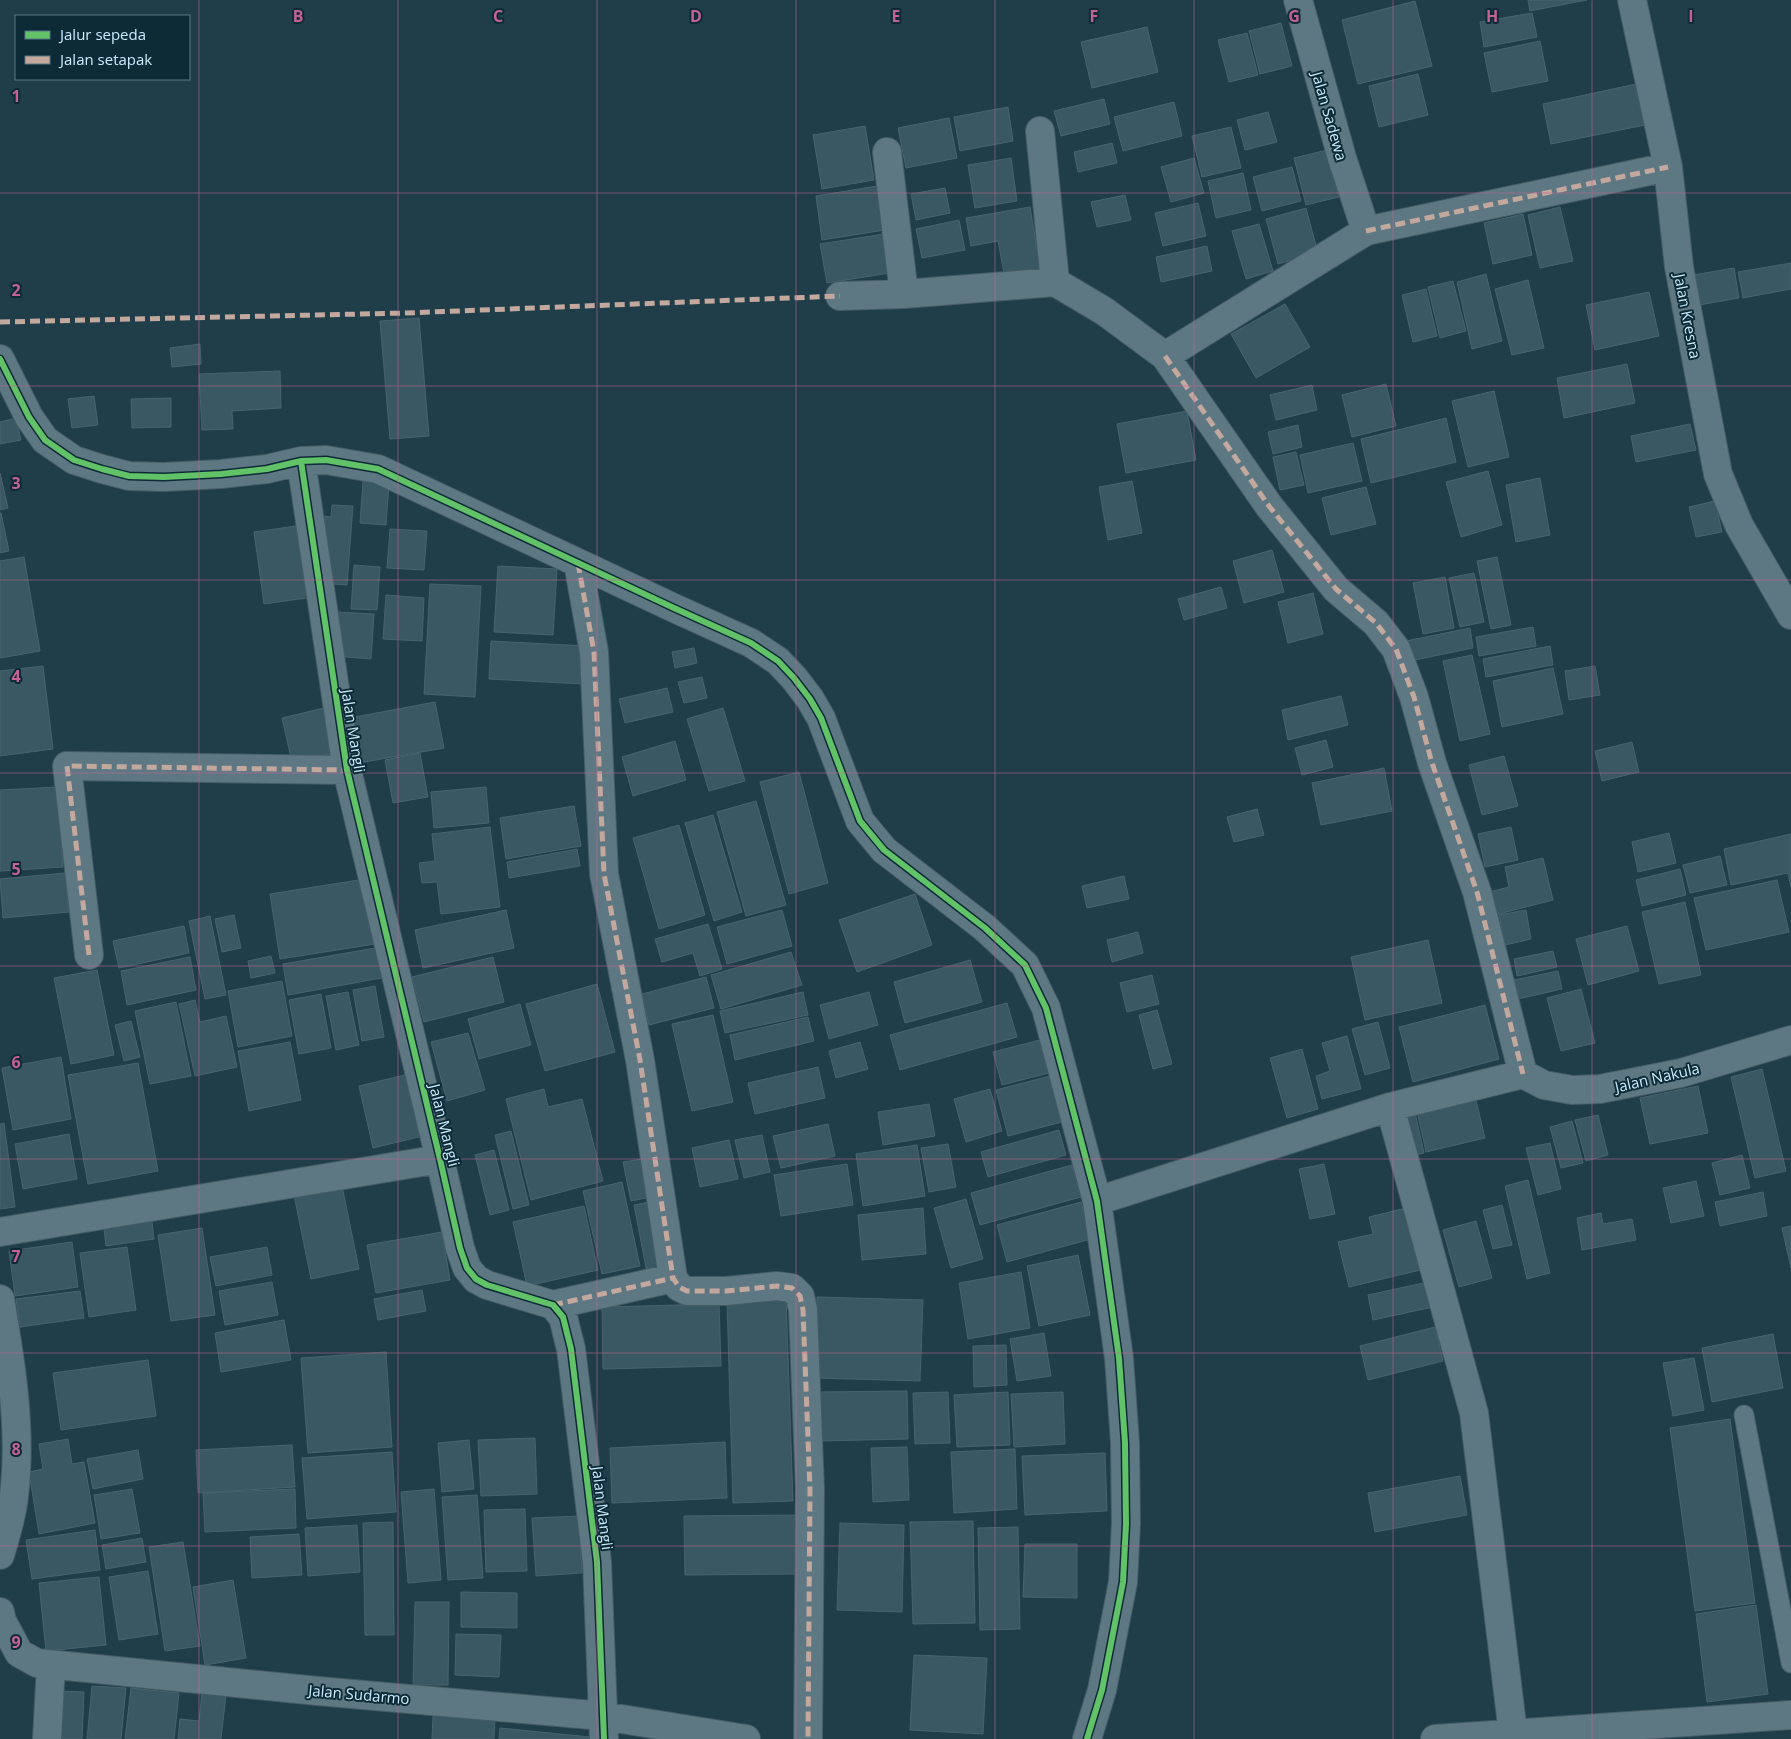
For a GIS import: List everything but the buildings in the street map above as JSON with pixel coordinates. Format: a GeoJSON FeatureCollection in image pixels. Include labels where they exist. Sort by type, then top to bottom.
{"type":"FeatureCollection","features":[{"type":"Feature","properties":{"kind":"street","name":"Jalan Sadewa"},"geometry":{"type":"LineString","coordinates":[[1298,0],[1342,158],[1366,231]]}},
{"type":"Feature","properties":{"kind":"street","name":"Jalan Kresna"},"geometry":{"type":"LineString","coordinates":[[1632,0],[1668,167],[1678,267],[1718,474],[1739,526],[1791,615]]}},
{"type":"Feature","properties":{"kind":"street"},"geometry":{"type":"LineString","coordinates":[[1040,130],[1055,282]]}},
{"type":"Feature","properties":{"kind":"street"},"geometry":{"type":"LineString","coordinates":[[887,152],[904,294]]}},
{"type":"Feature","properties":{"kind":"street"},"geometry":{"type":"LineString","coordinates":[[1165,356],[1366,231],[1668,167]]}},
{"type":"Feature","properties":{"kind":"street"},"geometry":{"type":"LineString","coordinates":[[840,296],[904,294],[1055,282],[1104,311],[1165,356],[1269,506],[1336,588],[1376,623],[1396,649],[1414,697],[1432,764],[1477,892],[1523,1074],[1390,1108],[1097,1201]]}},
{"type":"Feature","properties":{"kind":"street"},"geometry":{"type":"LineString","coordinates":[[0,358],[29,417],[45,440],[74,460],[130,476],[164,477],[221,474],[268,469],[301,461],[326,460],[378,469],[752,642],[778,661],[810,699],[821,718],[860,821],[878,843],[884,850],[985,928],[1025,965],[1046,1008],[1097,1201],[1120,1358],[1125,1442],[1126,1524],[1121,1591],[1102,1690],[1087,1739]]}},
{"type":"Feature","properties":{"kind":"street","name":"Jalan Mangli"},"geometry":{"type":"LineString","coordinates":[[301,461],[347,770],[460,1248],[467,1268],[476,1279],[487,1285],[553,1305],[563,1317],[570,1349],[596,1553],[603,1727]]}},
{"type":"Feature","properties":{"kind":"street"},"geometry":{"type":"LineString","coordinates":[[578,562],[594,652],[604,874],[640,1060],[673,1278],[679,1287],[687,1291],[726,1291],[777,1286],[792,1288],[800,1296],[803,1310],[810,1490],[808,1739]]}},
{"type":"Feature","properties":{"kind":"street"},"geometry":{"type":"LineString","coordinates":[[89,954],[67,766],[347,770]]}},
{"type":"Feature","properties":{"kind":"street","name":"Jalan Nakula"},"geometry":{"type":"LineString","coordinates":[[1523,1074],[1544,1085],[1572,1090],[1600,1089],[1681,1073],[1791,1040]]}},
{"type":"Feature","properties":{"kind":"street"},"geometry":{"type":"LineString","coordinates":[[1390,1108],[1474,1413],[1513,1733]]}},
{"type":"Feature","properties":{"kind":"street"},"geometry":{"type":"LineString","coordinates":[[0,1232],[440,1160]]}},
{"type":"Feature","properties":{"kind":"street"},"geometry":{"type":"LineString","coordinates":[[553,1305],[673,1278]]}},
{"type":"Feature","properties":{"kind":"street"},"geometry":{"type":"LineString","coordinates":[[0,1299],[9,1353],[16,1415],[16,1466],[11,1517],[0,1555]]}},
{"type":"Feature","properties":{"kind":"street","name":"Jalan Sudarmo"},"geometry":{"type":"LineString","coordinates":[[0,1612],[2,1621],[20,1653],[37,1663],[603,1727],[746,1739]]}},
{"type":"Feature","properties":{"kind":"street"},"geometry":{"type":"LineString","coordinates":[[47,1739],[50,1665]]}},
{"type":"Feature","properties":{"kind":"street"},"geometry":{"type":"LineString","coordinates":[[1435,1739],[1791,1715]]}},
{"type":"Feature","properties":{"kind":"lane"},"geometry":{"type":"LineString","coordinates":[[1744,1415],[1791,1663]]}},
{"type":"Feature","properties":{"kind":"marked path"},"geometry":{"type":"LineString","coordinates":[[1366,231],[1668,167]]}},
{"type":"Feature","properties":{"kind":"marked path"},"geometry":{"type":"LineString","coordinates":[[0,322],[406,313],[840,296]]}},
{"type":"Feature","properties":{"kind":"marked path"},"geometry":{"type":"LineString","coordinates":[[1165,356],[1269,506],[1336,589],[1376,623],[1396,649],[1414,697],[1432,763],[1477,892],[1523,1074]]}},
{"type":"Feature","properties":{"kind":"marked path"},"geometry":{"type":"LineString","coordinates":[[578,563],[594,652],[604,874],[640,1060],[673,1278],[679,1287],[687,1291],[726,1291],[777,1286],[792,1288],[800,1296],[803,1310],[810,1490],[808,1739]]}},
{"type":"Feature","properties":{"kind":"marked path"},"geometry":{"type":"LineString","coordinates":[[89,955],[67,766],[347,770]]}},
{"type":"Feature","properties":{"kind":"marked path"},"geometry":{"type":"LineString","coordinates":[[553,1305],[673,1278]]}},
{"type":"Feature","properties":{"kind":"cycle path"},"geometry":{"type":"LineString","coordinates":[[0,359],[29,417],[45,440],[74,460],[129,476],[164,477],[221,474],[267,469],[301,461],[326,460],[378,469],[751,643],[778,661],[810,699],[821,718],[860,821],[884,850],[985,928],[1025,965],[1046,1008],[1097,1201],[1119,1358],[1125,1443],[1126,1524],[1123,1582],[1102,1690],[1087,1739]]}},
{"type":"Feature","properties":{"kind":"cycle path"},"geometry":{"type":"LineString","coordinates":[[301,461],[347,770],[460,1248],[467,1268],[476,1279],[487,1285],[553,1305],[563,1317],[571,1349],[597,1562],[604,1739]]}}]}
